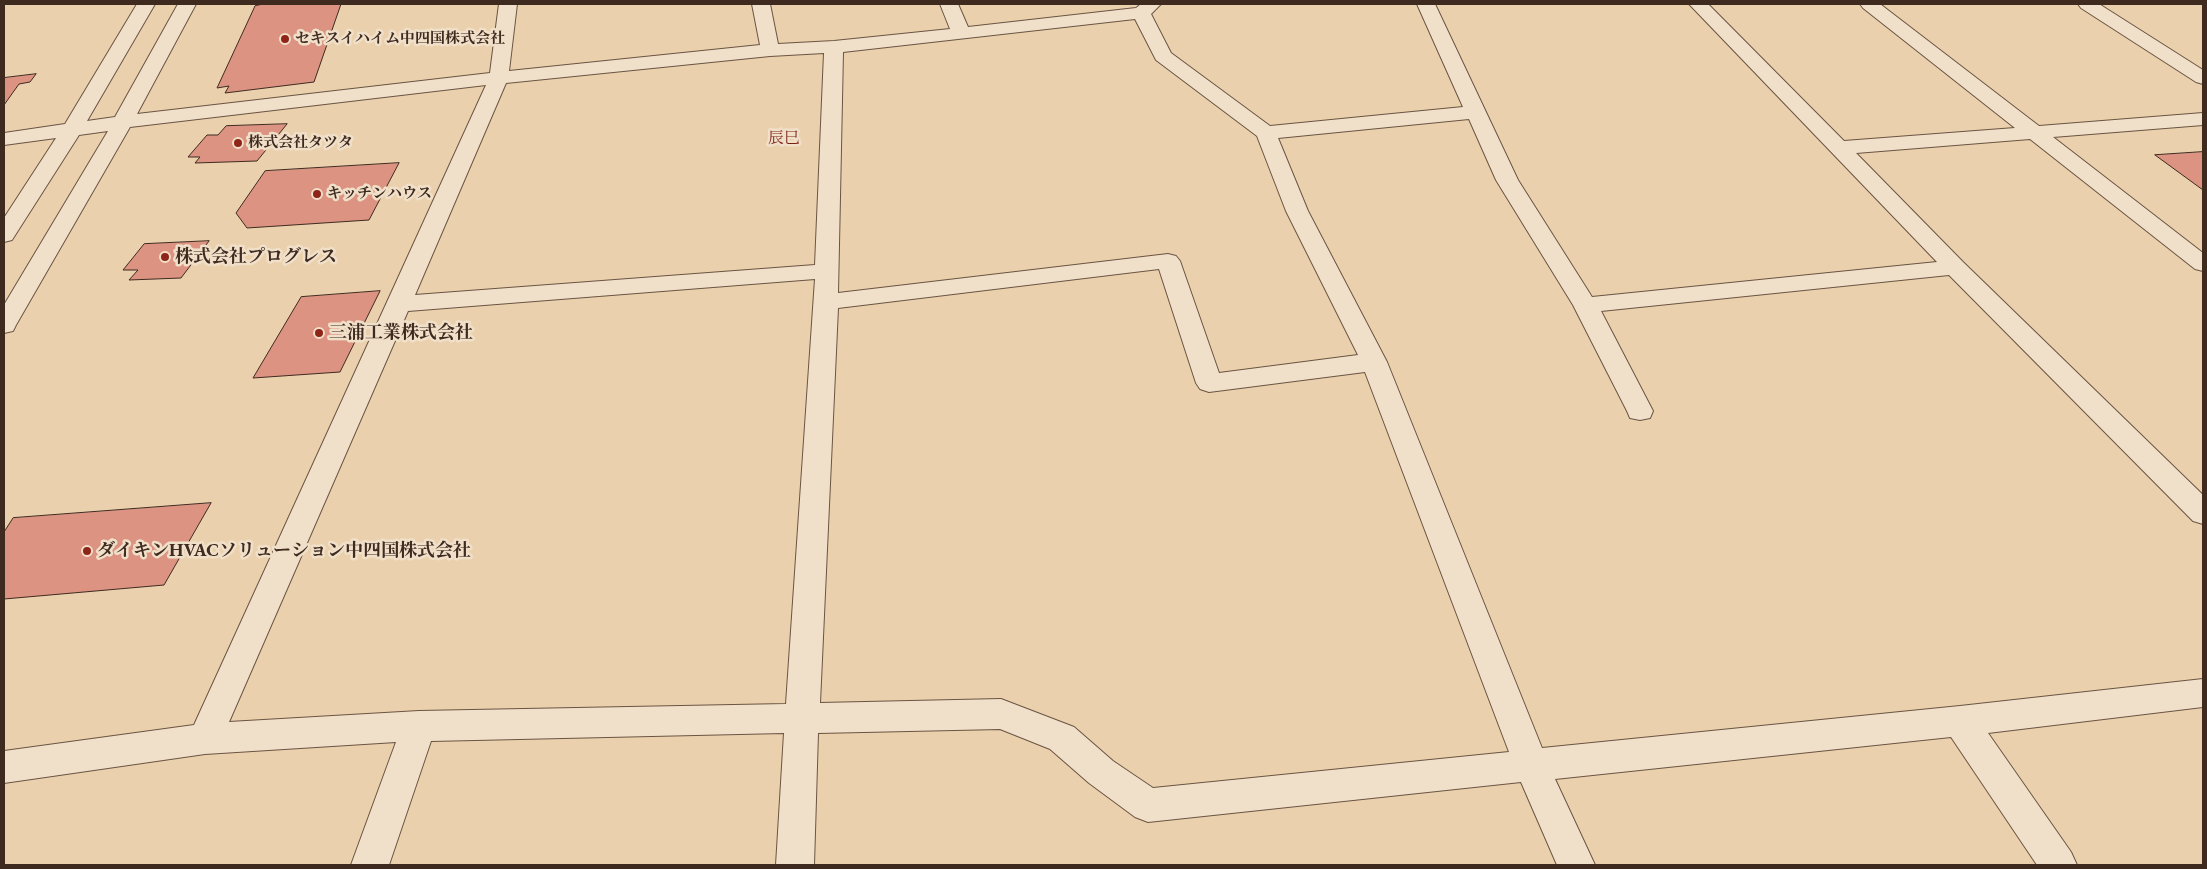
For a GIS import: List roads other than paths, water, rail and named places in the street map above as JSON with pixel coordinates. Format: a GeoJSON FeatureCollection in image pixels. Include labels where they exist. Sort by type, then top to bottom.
{"type":"FeatureCollection","features":[{"type":"Feature","properties":{"kind":"street"},"geometry":{"type":"LineString","coordinates":[[4,235],[72,129],[146,4]]}},
{"type":"Feature","properties":{"kind":"street"},"geometry":{"type":"LineString","coordinates":[[4,326],[123,122],[187,4]]}},
{"type":"Feature","properties":{"kind":"street"},"geometry":{"type":"LineString","coordinates":[[205,739],[499,78],[508,4]]}},
{"type":"Feature","properties":{"kind":"street"},"geometry":{"type":"LineString","coordinates":[[761,4],[770,50]]}},
{"type":"Feature","properties":{"kind":"street"},"geometry":{"type":"LineString","coordinates":[[949,4],[961,32]]}},
{"type":"Feature","properties":{"kind":"street"},"geometry":{"type":"LineString","coordinates":[[1426,4],[1507,180],[1585,305],[1640,411]]}},
{"type":"Feature","properties":{"kind":"street"},"geometry":{"type":"LineString","coordinates":[[1698,4],[1955,267],[2203,513]]}},
{"type":"Feature","properties":{"kind":"street"},"geometry":{"type":"LineString","coordinates":[[1869,4],[2203,264]]}},
{"type":"Feature","properties":{"kind":"street"},"geometry":{"type":"LineString","coordinates":[[2087,4],[2203,78]]}},
{"type":"Feature","properties":{"kind":"street"},"geometry":{"type":"LineString","coordinates":[[4,138],[123,122],[499,78],[770,50],[834,47],[1147,8],[1164,56],[1266,133],[1297,211],[1374,362],[1531,764],[1576,865]]}},
{"type":"Feature","properties":{"kind":"street"},"geometry":{"type":"LineString","coordinates":[[795,865],[828,271],[834,47]]}},
{"type":"Feature","properties":{"kind":"street"},"geometry":{"type":"LineString","coordinates":[[1266,133],[1475,112]]}},
{"type":"Feature","properties":{"kind":"street"},"geometry":{"type":"LineString","coordinates":[[1840,148],[2203,119]]}},
{"type":"Feature","properties":{"kind":"street"},"geometry":{"type":"LineString","coordinates":[[826,302],[1168,261],[1209,383],[1374,362]]}},
{"type":"Feature","properties":{"kind":"street"},"geometry":{"type":"LineString","coordinates":[[1585,305],[1955,267]]}},
{"type":"Feature","properties":{"kind":"street"},"geometry":{"type":"LineString","coordinates":[[400,304],[828,271]]}},
{"type":"Feature","properties":{"kind":"street"},"geometry":{"type":"LineString","coordinates":[[4,767],[205,739],[419,726],[1001,714],[1062,738],[1101,772],[1148,805],[1960,721],[2203,693]]}},
{"type":"Feature","properties":{"kind":"street"},"geometry":{"type":"LineString","coordinates":[[1960,721],[2058,865]]}},
{"type":"Feature","properties":{"kind":"street"},"geometry":{"type":"LineString","coordinates":[[370,865],[419,726]]}},
{"type":"Feature","properties":{"kind":"place","name":"セキスイハイム中四国株式会社"},"geometry":{"type":"Point","coordinates":[285,39]}},
{"type":"Feature","properties":{"kind":"place","name":"株式会社タツタ"},"geometry":{"type":"Point","coordinates":[238,143]}},
{"type":"Feature","properties":{"kind":"place","name":"キッチンハウス"},"geometry":{"type":"Point","coordinates":[317,194]}},
{"type":"Feature","properties":{"kind":"place","name":"株式会社プログレス"},"geometry":{"type":"Point","coordinates":[165,257]}},
{"type":"Feature","properties":{"kind":"place","name":"三浦工業株式会社"},"geometry":{"type":"Point","coordinates":[319,333]}},
{"type":"Feature","properties":{"kind":"place","name":"ダイキンHVACソリューション中四国株式会社"},"geometry":{"type":"Point","coordinates":[87,551]}},
{"type":"Feature","properties":{"kind":"district","name":"辰巳"},"geometry":{"type":"Point","coordinates":[784,139]}}]}
